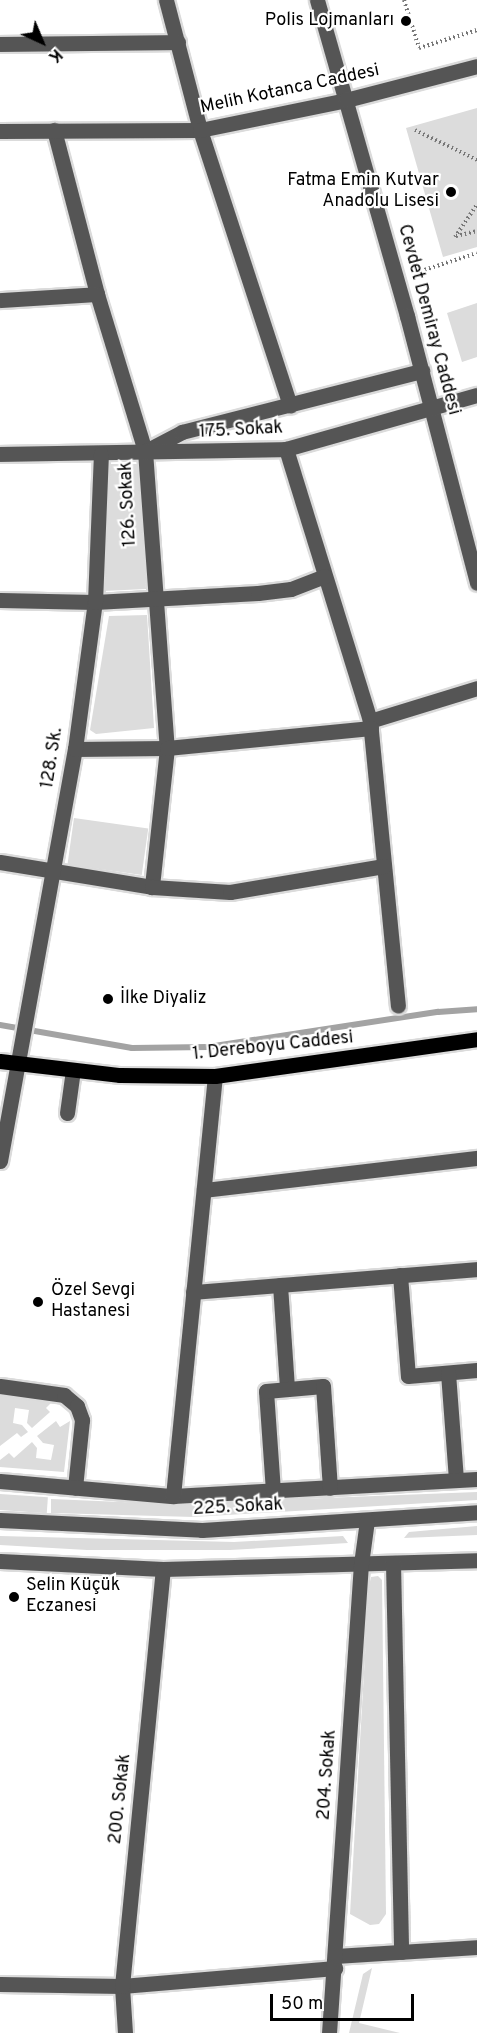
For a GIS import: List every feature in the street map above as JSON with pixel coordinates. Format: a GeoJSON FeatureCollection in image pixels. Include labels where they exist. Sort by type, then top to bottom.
{"type":"FeatureCollection","features":[{"type":"Feature","properties":{"kind":"main road","name":"1. Dereboyu Caddesi"},"geometry":{"type":"LineString","coordinates":[[7,1063],[73,1070],[215,1076],[477,1039]]}},
{"type":"Feature","properties":{"kind":"street"},"geometry":{"type":"LineString","coordinates":[[166,0],[200,130],[290,406]]}},
{"type":"Feature","properties":{"kind":"street","name":"Cevdet Demiray Caddesi"},"geometry":{"type":"LineString","coordinates":[[317,0],[431,407],[472,543],[477,583]]}},
{"type":"Feature","properties":{"kind":"street"},"geometry":{"type":"LineString","coordinates":[[0,44],[178,42]]}},
{"type":"Feature","properties":{"kind":"street","name":"Melih Kotanca Caddesi"},"geometry":{"type":"LineString","coordinates":[[0,131],[200,130],[346,100],[477,66]]}},
{"type":"Feature","properties":{"kind":"street","name":"126. Sokak"},"geometry":{"type":"LineString","coordinates":[[54,130],[97,294],[145,451],[153,598],[167,748],[152,887]]}},
{"type":"Feature","properties":{"kind":"street"},"geometry":{"type":"LineString","coordinates":[[0,300],[97,294]]}},
{"type":"Feature","properties":{"kind":"street"},"geometry":{"type":"LineString","coordinates":[[145,451],[182,432],[422,371]]}},
{"type":"Feature","properties":{"kind":"street","name":"175. Sokak"},"geometry":{"type":"LineString","coordinates":[[0,454],[286,449],[477,395]]}},
{"type":"Feature","properties":{"kind":"street"},"geometry":{"type":"LineString","coordinates":[[286,449],[370,725],[398,1006]]}},
{"type":"Feature","properties":{"kind":"street","name":"128. Sk."},"geometry":{"type":"LineString","coordinates":[[0,1161],[7,1063],[21,1036],[55,872],[75,749],[95,602],[101,453]]}},
{"type":"Feature","properties":{"kind":"street"},"geometry":{"type":"LineString","coordinates":[[0,600],[95,602],[291,589],[326,576]]}},
{"type":"Feature","properties":{"kind":"street"},"geometry":{"type":"LineString","coordinates":[[75,749],[167,748],[370,725],[477,688]]}},
{"type":"Feature","properties":{"kind":"street"},"geometry":{"type":"LineString","coordinates":[[0,862],[152,887],[230,892],[384,866]]}},
{"type":"Feature","properties":{"kind":"street"},"geometry":{"type":"LineString","coordinates":[[68,1113],[73,1070]]}},
{"type":"Feature","properties":{"kind":"street"},"geometry":{"type":"LineString","coordinates":[[173,1496],[215,1076]]}},
{"type":"Feature","properties":{"kind":"street"},"geometry":{"type":"LineString","coordinates":[[204,1190],[477,1158]]}},
{"type":"Feature","properties":{"kind":"street"},"geometry":{"type":"LineString","coordinates":[[193,1292],[477,1269]]}},
{"type":"Feature","properties":{"kind":"street"},"geometry":{"type":"LineString","coordinates":[[400,1275],[408,1376],[477,1371]]}},
{"type":"Feature","properties":{"kind":"street"},"geometry":{"type":"LineString","coordinates":[[280,1285],[287,1389]]}},
{"type":"Feature","properties":{"kind":"street"},"geometry":{"type":"LineString","coordinates":[[448,1373],[456,1480]]}},
{"type":"Feature","properties":{"kind":"street"},"geometry":{"type":"LineString","coordinates":[[0,1386],[64,1395],[77,1406],[82,1420],[75,1488]]}},
{"type":"Feature","properties":{"kind":"street"},"geometry":{"type":"LineString","coordinates":[[273,1491],[266,1391],[323,1386],[330,1488]]}},
{"type":"Feature","properties":{"kind":"street"},"geometry":{"type":"LineString","coordinates":[[0,1481],[173,1496],[477,1479]]}},
{"type":"Feature","properties":{"kind":"street","name":"225. Sokak"},"geometry":{"type":"LineString","coordinates":[[0,1520],[202,1530],[477,1512]]}},
{"type":"Feature","properties":{"kind":"street","name":"204. Sokak"},"geometry":{"type":"LineString","coordinates":[[329,2033],[361,1564],[367,1520]]}},
{"type":"Feature","properties":{"kind":"street"},"geometry":{"type":"LineString","coordinates":[[0,1561],[163,1569],[477,1560]]}},
{"type":"Feature","properties":{"kind":"street"},"geometry":{"type":"LineString","coordinates":[[393,1563],[401,1952]]}},
{"type":"Feature","properties":{"kind":"street","name":"200. Sokak"},"geometry":{"type":"LineString","coordinates":[[125,2033],[122,1986],[163,1569]]}},
{"type":"Feature","properties":{"kind":"street"},"geometry":{"type":"LineString","coordinates":[[0,1984],[122,1986],[335,1962],[401,1952],[477,1947]]}},
{"type":"Feature","properties":{"kind":"path"},"geometry":{"type":"LineString","coordinates":[[404,0],[419,48],[477,30]]}},
{"type":"Feature","properties":{"kind":"path"},"geometry":{"type":"LineString","coordinates":[[415,130],[477,160]]}},
{"type":"Feature","properties":{"kind":"path"},"geometry":{"type":"LineString","coordinates":[[477,204],[455,237],[477,231]]}},
{"type":"Feature","properties":{"kind":"path"},"geometry":{"type":"LineString","coordinates":[[397,279],[477,253]]}},
{"type":"Feature","properties":{"kind":"shaded area"},"geometry":{"type":"Polygon","coordinates":[[[477,108],[477,247],[443,257],[406,128],[477,108]]]}},
{"type":"Feature","properties":{"kind":"shaded area"},"geometry":{"type":"Polygon","coordinates":[[[477,303],[477,357],[462,362],[447,313],[477,303]]]}},
{"type":"Feature","properties":{"kind":"shaded area"},"geometry":{"type":"Polygon","coordinates":[[[106,464],[138,464],[146,589],[103,591],[106,464]]]}},
{"type":"Feature","properties":{"kind":"shaded area"},"geometry":{"type":"Polygon","coordinates":[[[147,615],[154,728],[96,734],[90,730],[109,616],[147,615]]]}},
{"type":"Feature","properties":{"kind":"shaded area"},"geometry":{"type":"Polygon","coordinates":[[[74,818],[148,828],[142,875],[67,865],[74,818]]]}},
{"type":"Feature","properties":{"kind":"shaded area"},"geometry":{"type":"Polygon","coordinates":[[[0,1393],[54,1400],[46,1408],[50,1412],[32,1428],[27,1423],[29,1410],[15,1408],[13,1423],[22,1425],[28,1432],[21,1437],[17,1433],[0,1446],[0,1393]]]}},
{"type":"Feature","properties":{"kind":"shaded area"},"geometry":{"type":"Polygon","coordinates":[[[56,1421],[60,1427],[70,1421],[64,1472],[0,1467],[0,1460],[9,1453],[14,1458],[32,1442],[37,1448],[36,1458],[51,1460],[54,1445],[43,1443],[37,1436],[56,1421]]]}},
{"type":"Feature","properties":{"kind":"shaded area"},"geometry":{"type":"Polygon","coordinates":[[[477,1492],[477,1500],[194,1517],[51,1513],[51,1499],[168,1504],[477,1492]]]}},
{"type":"Feature","properties":{"kind":"shaded area"},"geometry":{"type":"Polygon","coordinates":[[[0,1494],[48,1497],[47,1513],[0,1510],[0,1494]]]}},
{"type":"Feature","properties":{"kind":"shaded area"},"geometry":{"type":"Polygon","coordinates":[[[477,1526],[477,1535],[404,1538],[409,1532],[477,1526]]]}},
{"type":"Feature","properties":{"kind":"shaded area"},"geometry":{"type":"Polygon","coordinates":[[[0,1536],[234,1542],[343,1536],[348,1543],[230,1550],[87,1550],[0,1545],[0,1536]]]}},
{"type":"Feature","properties":{"kind":"shaded area"},"geometry":{"type":"Polygon","coordinates":[[[378,1576],[382,1580],[386,1914],[379,1924],[370,1925],[350,1914],[369,1586],[371,1577],[378,1576]]]}},
{"type":"Feature","properties":{"kind":"shaded area"},"geometry":{"type":"Polygon","coordinates":[[[372,1968],[359,2023],[400,2033],[349,2033],[363,1974],[372,1968]]]}},
{"type":"Feature","properties":{"kind":"waterway"},"geometry":{"type":"LineString","coordinates":[[0,1025],[132,1048],[208,1047],[438,1012],[477,1009]]}},
{"type":"Feature","properties":{"kind":"place","name":"Polis Lojmanları"},"geometry":{"type":"Point","coordinates":[406,21]}},
{"type":"Feature","properties":{"kind":"place","name":"Fatma Emin Kutvar Anadolu Lisesi"},"geometry":{"type":"Point","coordinates":[451,192]}},
{"type":"Feature","properties":{"kind":"place","name":"İlke Diyaliz"},"geometry":{"type":"Point","coordinates":[108,999]}},
{"type":"Feature","properties":{"kind":"place","name":"Özel Sevgi Hastanesi"},"geometry":{"type":"Point","coordinates":[38,1302]}},
{"type":"Feature","properties":{"kind":"place","name":"Selin Küçük Eczanesi"},"geometry":{"type":"Point","coordinates":[14,1597]}}]}
